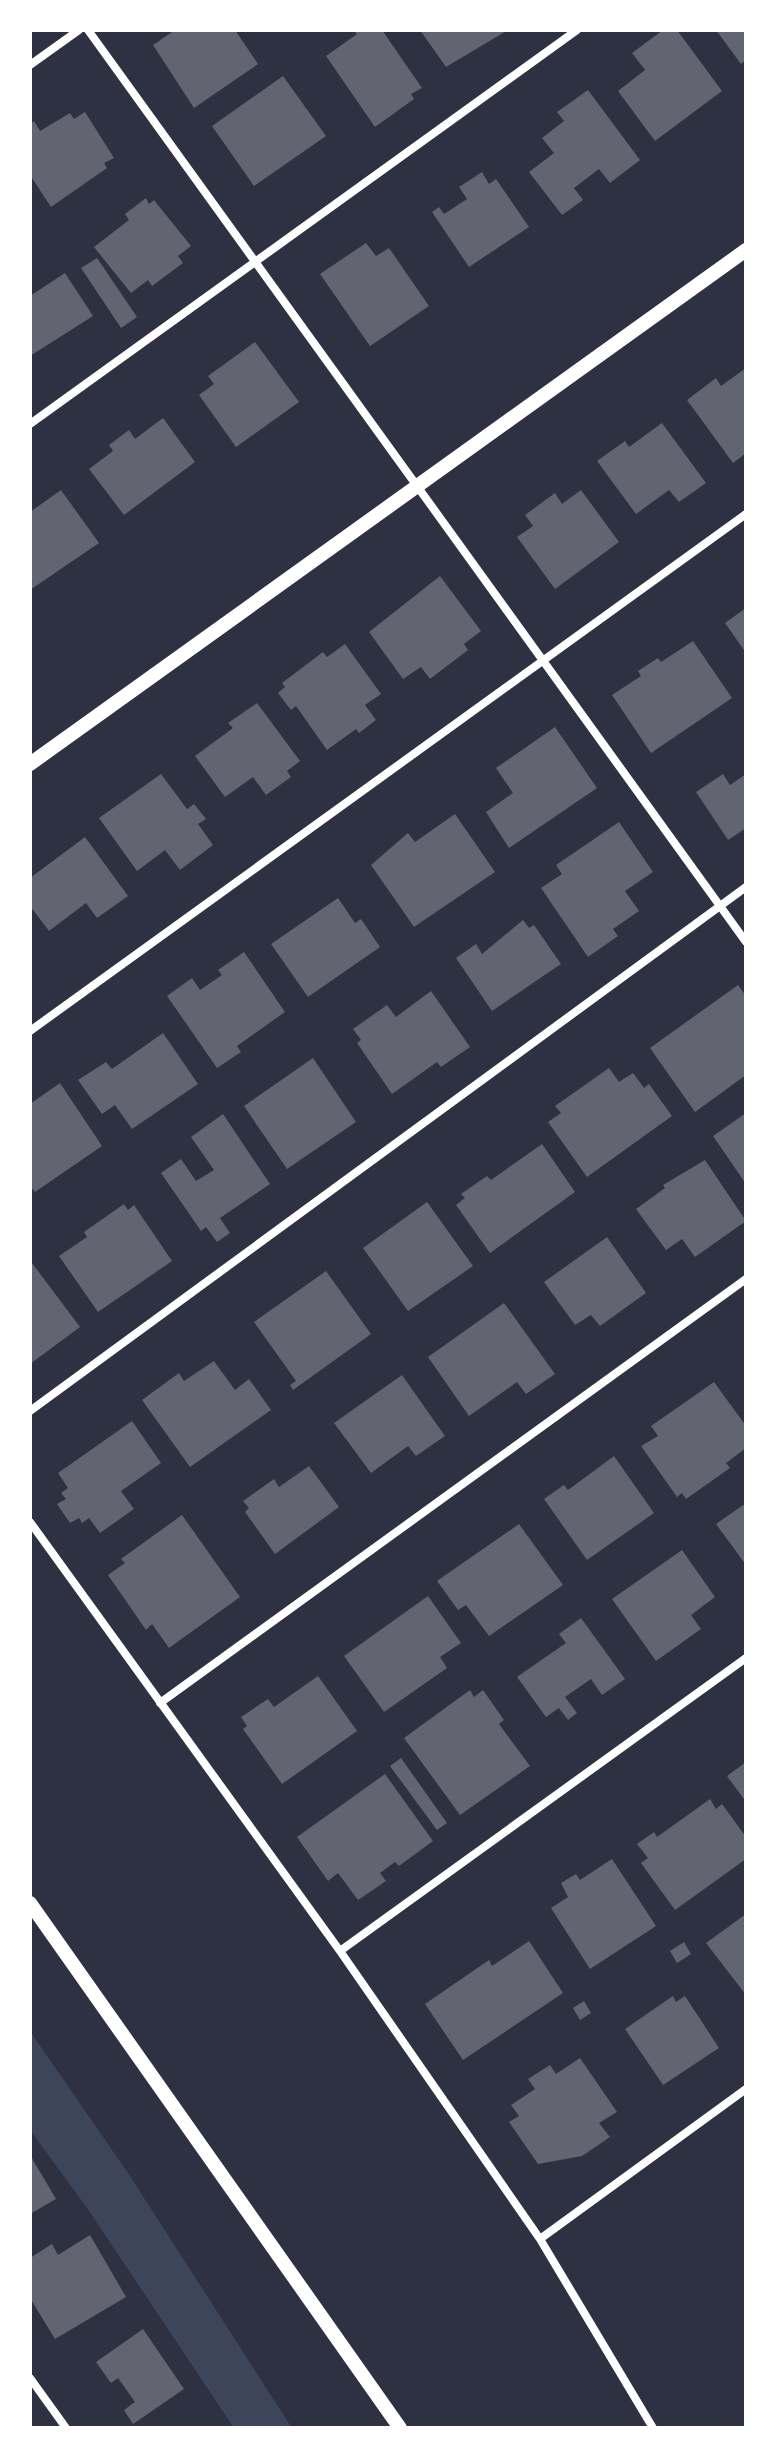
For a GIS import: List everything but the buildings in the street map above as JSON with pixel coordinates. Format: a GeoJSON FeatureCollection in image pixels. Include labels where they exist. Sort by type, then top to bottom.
{"type":"FeatureCollection","features":[{"type":"Feature","properties":{"kind":"street"},"geometry":{"type":"LineString","coordinates":[[30,65],[79,30]]}},
{"type":"Feature","properties":{"kind":"street"},"geometry":{"type":"LineString","coordinates":[[88,30],[746,942]]}},
{"type":"Feature","properties":{"kind":"street"},"geometry":{"type":"LineString","coordinates":[[30,424],[577,30]]}},
{"type":"Feature","properties":{"kind":"street"},"geometry":{"type":"LineString","coordinates":[[30,764],[746,250]]}},
{"type":"Feature","properties":{"kind":"street"},"geometry":{"type":"LineString","coordinates":[[30,1031],[746,514]]}},
{"type":"Feature","properties":{"kind":"street"},"geometry":{"type":"LineString","coordinates":[[30,1411],[746,887]]}},
{"type":"Feature","properties":{"kind":"street"},"geometry":{"type":"LineString","coordinates":[[160,1703],[746,1279]]}},
{"type":"Feature","properties":{"kind":"street"},"geometry":{"type":"LineString","coordinates":[[30,1522],[340,1951],[540,2239],[653,2428]]}},
{"type":"Feature","properties":{"kind":"street"},"geometry":{"type":"LineString","coordinates":[[340,1951],[746,1658]]}},
{"type":"Feature","properties":{"kind":"street"},"geometry":{"type":"LineString","coordinates":[[30,1903],[400,2428]]}},
{"type":"Feature","properties":{"kind":"street"},"geometry":{"type":"LineString","coordinates":[[540,2239],[746,2089]]}},
{"type":"Feature","properties":{"kind":"street"},"geometry":{"type":"LineString","coordinates":[[30,2378],[64,2427]]}},
{"type":"Feature","properties":{"kind":"shaded area"},"geometry":{"type":"Polygon","coordinates":[[[30,2031],[130,2176],[292,2428],[234,2428],[87,2208],[30,2130],[30,2031]]]}}]}
